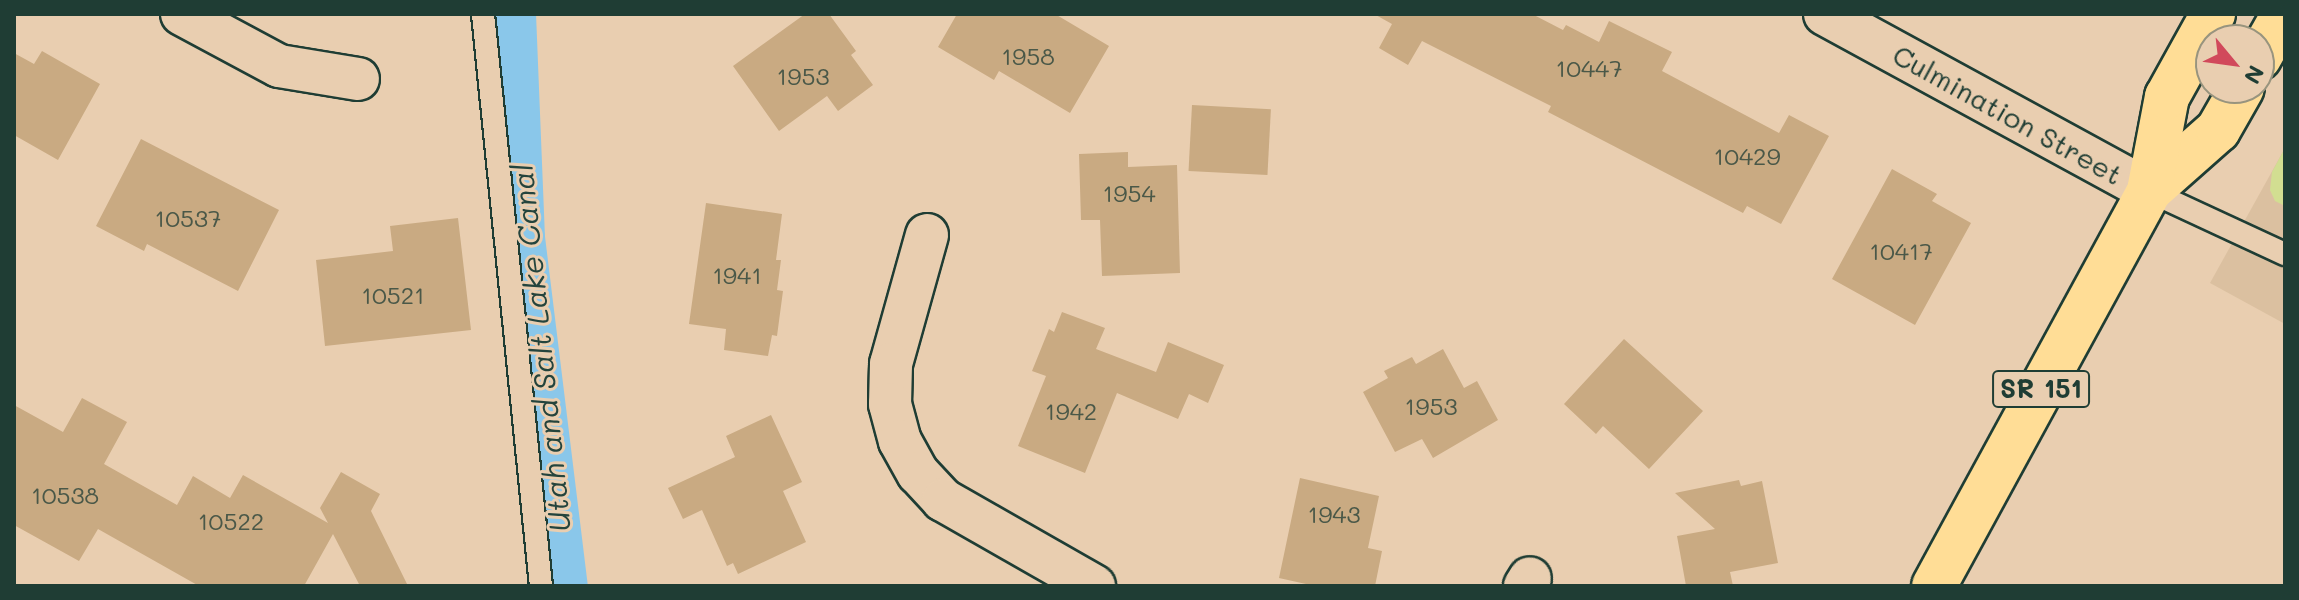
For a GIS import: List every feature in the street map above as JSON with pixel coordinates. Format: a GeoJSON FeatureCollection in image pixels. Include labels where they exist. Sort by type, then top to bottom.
{"type":"FeatureCollection","features":[{"type":"Feature","properties":{"kind":"main road","name":"SR 151"},"geometry":{"type":"LineString","coordinates":[[1934,586],[2149,191],[2167,97],[2213,14]]}},
{"type":"Feature","properties":{"kind":"main road","name":"SR 151"},"geometry":{"type":"LineString","coordinates":[[2149,191],[2218,130],[2233,104]]}},
{"type":"Feature","properties":{"kind":"street"},"geometry":{"type":"LineString","coordinates":[[182,14],[279,66],[358,79]]}},
{"type":"Feature","properties":{"kind":"street","name":"Culmination Street"},"geometry":{"type":"LineString","coordinates":[[1825,14],[2149,191]]}},
{"type":"Feature","properties":{"kind":"street"},"geometry":{"type":"LineString","coordinates":[[927,235],[891,364],[890,404],[900,441],[918,473],[943,500],[973,520],[1094,586]]}},
{"type":"Feature","properties":{"kind":"lane"},"geometry":{"type":"LineString","coordinates":[[483,14],[541,586]]}},
{"type":"Feature","properties":{"kind":"lane"},"geometry":{"type":"LineString","coordinates":[[2149,191],[2285,254]]}},
{"type":"Feature","properties":{"kind":"shaded area"},"geometry":{"type":"Polygon","coordinates":[[[2285,148],[2285,324],[2210,283],[2285,148]]]}},
{"type":"Feature","properties":{"kind":"green space"},"geometry":{"type":"Polygon","coordinates":[[[2285,148],[2285,206],[2275,201],[2270,190],[2272,172],[2285,148]]]}},
{"type":"Feature","properties":{"kind":"building"},"geometry":{"type":"Polygon","coordinates":[[[805,14],[829,14],[856,51],[851,55],[873,85],[838,111],[827,96],[779,131],[733,66],[805,14]]]}},
{"type":"Feature","properties":{"kind":"building"},"geometry":{"type":"Polygon","coordinates":[[[957,14],[1055,14],[1109,46],[1070,113],[999,71],[994,80],[938,47],[957,14]]]}},
{"type":"Feature","properties":{"kind":"building"},"geometry":{"type":"Polygon","coordinates":[[[1374,14],[1532,14],[1563,30],[1566,25],[1599,42],[1609,21],[1672,52],[1662,71],[1779,133],[1789,115],[1829,136],[1781,224],[1747,206],[1743,213],[1548,112],[1551,106],[1422,41],[1408,65],[1379,48],[1392,24],[1374,14]]]}},
{"type":"Feature","properties":{"kind":"building"},"geometry":{"type":"Polygon","coordinates":[[[42,51],[100,84],[58,160],[14,135],[14,53],[34,64],[42,51]]]}},
{"type":"Feature","properties":{"kind":"building"},"geometry":{"type":"Polygon","coordinates":[[[1192,105],[1271,109],[1267,175],[1189,171],[1192,105]]]}},
{"type":"Feature","properties":{"kind":"building"},"geometry":{"type":"Polygon","coordinates":[[[141,139],[279,210],[238,291],[147,244],[144,251],[96,226],[141,139]]]}},
{"type":"Feature","properties":{"kind":"building"},"geometry":{"type":"Polygon","coordinates":[[[1128,152],[1128,167],[1177,165],[1180,273],[1102,276],[1100,220],[1081,220],[1079,154],[1128,152]]]}},
{"type":"Feature","properties":{"kind":"building"},"geometry":{"type":"Polygon","coordinates":[[[1892,169],[1937,194],[1932,201],[1971,223],[1915,325],[1832,279],[1892,169]]]}},
{"type":"Feature","properties":{"kind":"building"},"geometry":{"type":"Polygon","coordinates":[[[706,203],[782,214],[776,260],[781,260],[777,290],[783,291],[777,336],[772,335],[768,356],[724,350],[726,329],[689,324],[706,203]]]}},
{"type":"Feature","properties":{"kind":"building"},"geometry":{"type":"Polygon","coordinates":[[[458,218],[471,330],[325,346],[316,260],[393,251],[390,226],[458,218]]]}},
{"type":"Feature","properties":{"kind":"building"},"geometry":{"type":"Polygon","coordinates":[[[1062,312],[1105,328],[1096,349],[1156,372],[1168,342],[1224,365],[1208,403],[1189,394],[1178,419],[1117,393],[1085,473],[1018,446],[1046,376],[1032,371],[1049,329],[1054,332],[1062,312]]]}},
{"type":"Feature","properties":{"kind":"building"},"geometry":{"type":"Polygon","coordinates":[[[1624,339],[1703,411],[1649,469],[1603,426],[1596,434],[1564,404],[1624,339]]]}},
{"type":"Feature","properties":{"kind":"building"},"geometry":{"type":"Polygon","coordinates":[[[1443,349],[1464,388],[1477,381],[1498,420],[1433,458],[1422,439],[1395,452],[1363,392],[1388,378],[1384,371],[1412,357],[1416,364],[1443,349]]]}},
{"type":"Feature","properties":{"kind":"building"},"geometry":{"type":"Polygon","coordinates":[[[82,398],[127,422],[104,464],[177,505],[193,476],[230,498],[243,475],[328,523],[320,508],[341,472],[380,494],[371,511],[408,586],[360,586],[333,534],[304,586],[199,586],[98,529],[79,561],[14,525],[14,405],[63,432],[82,398]]]}},
{"type":"Feature","properties":{"kind":"building"},"geometry":{"type":"Polygon","coordinates":[[[771,415],[802,482],[783,491],[806,542],[738,574],[733,563],[727,566],[702,510],[683,519],[668,488],[735,457],[726,436],[771,415]]]}},
{"type":"Feature","properties":{"kind":"building"},"geometry":{"type":"Polygon","coordinates":[[[1300,478],[1379,496],[1368,548],[1382,551],[1375,586],[1315,586],[1279,578],[1300,478]]]}},
{"type":"Feature","properties":{"kind":"building"},"geometry":{"type":"Polygon","coordinates":[[[1739,480],[1741,486],[1762,481],[1778,563],[1730,572],[1733,586],[1686,586],[1677,536],[1715,529],[1675,493],[1739,480]]]}},
{"type":"Feature","properties":{"kind":"waterway","name":"Utah and Salt Lake Canal"},"geometry":{"type":"LineString","coordinates":[[514,14],[523,238],[566,586]]}}]}
